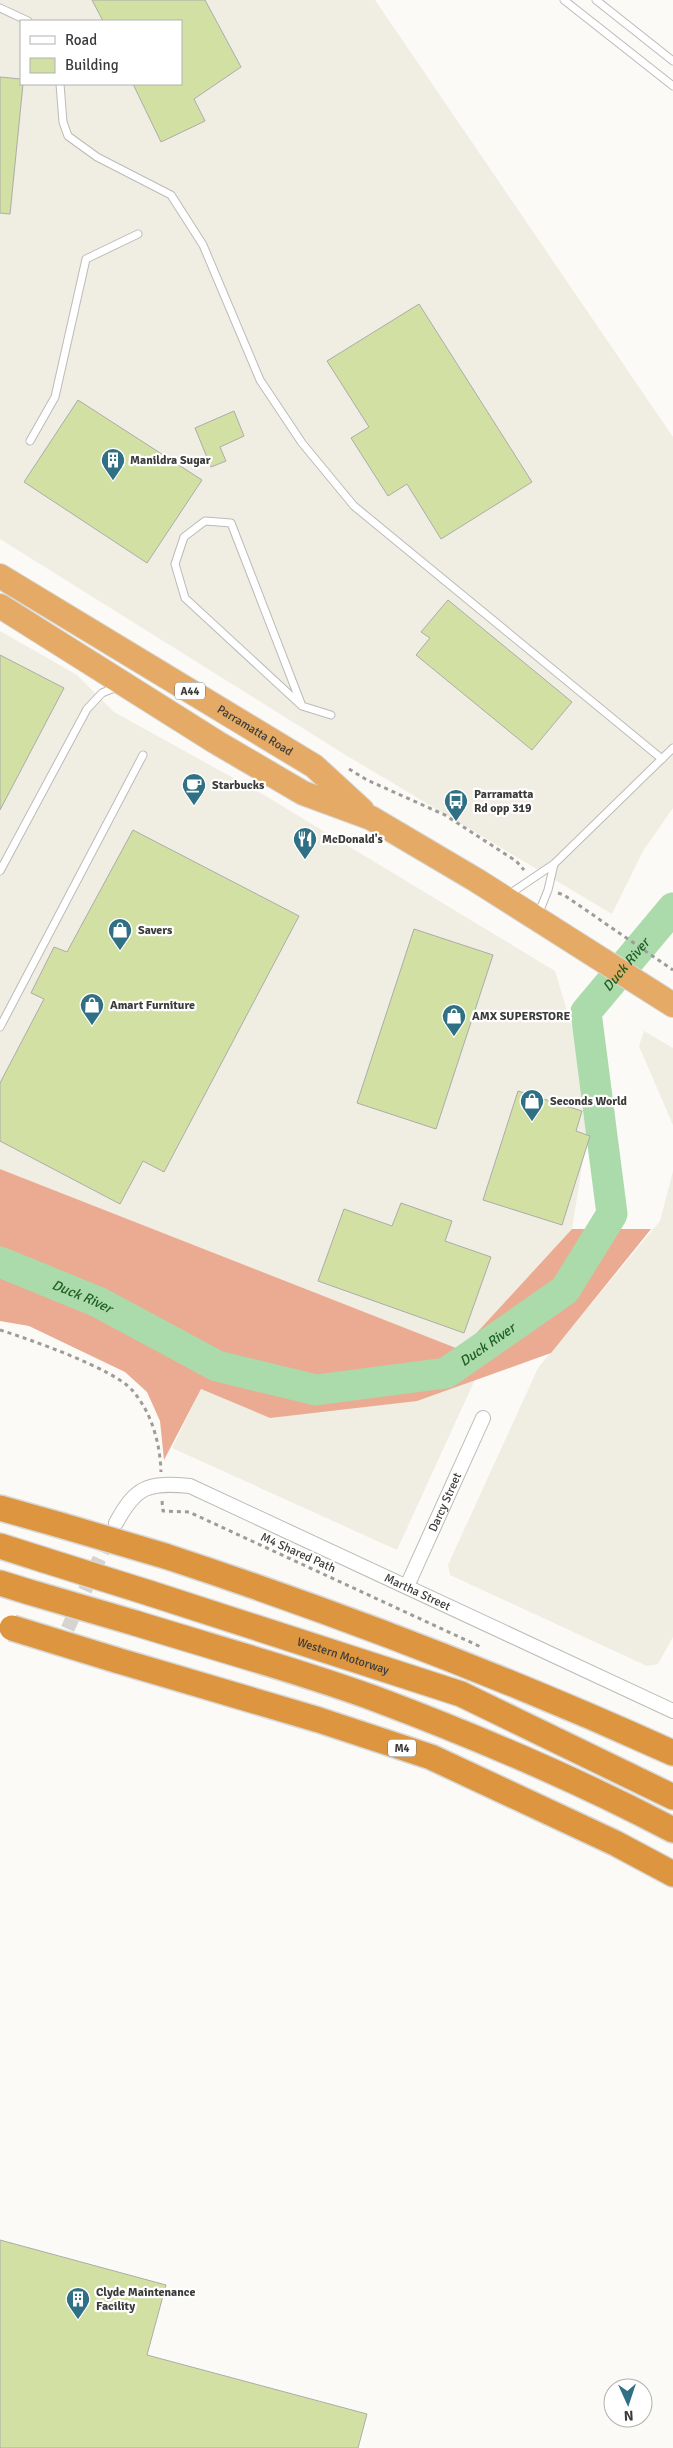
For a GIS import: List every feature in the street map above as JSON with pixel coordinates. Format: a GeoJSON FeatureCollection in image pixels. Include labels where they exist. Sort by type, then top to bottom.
{"type":"FeatureCollection","features":[{"type":"Feature","properties":{"kind":"highway","name":"Parramatta Road"},"geometry":{"type":"LineString","coordinates":[[0,576],[314,766],[371,818]]}},
{"type":"Feature","properties":{"kind":"highway","name":"Parramatta Road"},"geometry":{"type":"LineString","coordinates":[[0,606],[303,793],[371,818],[504,898],[673,1005]]}},
{"type":"Feature","properties":{"kind":"highway"},"geometry":{"type":"LineString","coordinates":[[0,1508],[165,1556],[269,1590],[453,1658],[562,1703],[673,1753]]}},
{"type":"Feature","properties":{"kind":"highway","name":"Western Motorway"},"geometry":{"type":"LineString","coordinates":[[0,1546],[461,1694],[673,1797]]}},
{"type":"Feature","properties":{"kind":"highway"},"geometry":{"type":"LineString","coordinates":[[0,1583],[135,1623],[375,1699],[468,1735],[551,1771],[673,1830]]}},
{"type":"Feature","properties":{"kind":"highway","name":"M4"},"geometry":{"type":"LineString","coordinates":[[6,1627],[319,1720],[430,1757],[615,1843],[673,1874]]}},
{"type":"Feature","properties":{"kind":"highway"},"geometry":{"type":"LineString","coordinates":[[461,1694],[600,1746],[673,1781]]}},
{"type":"Feature","properties":{"kind":"street","name":"Darcy Street"},"geometry":{"type":"LineString","coordinates":[[407,1586],[483,1418]]}},
{"type":"Feature","properties":{"kind":"street","name":"Martha Street"},"geometry":{"type":"LineString","coordinates":[[116,1523],[134,1494],[161,1485],[190,1486],[673,1710]]}},
{"type":"Feature","properties":{"kind":"lane"},"geometry":{"type":"LineString","coordinates":[[564,0],[673,86]]}},
{"type":"Feature","properties":{"kind":"lane"},"geometry":{"type":"LineString","coordinates":[[596,0],[673,61]]}},
{"type":"Feature","properties":{"kind":"lane"},"geometry":{"type":"LineString","coordinates":[[0,8],[26,20]]}},
{"type":"Feature","properties":{"kind":"lane"},"geometry":{"type":"LineString","coordinates":[[60,85],[63,122],[68,136],[97,157],[172,196],[203,245],[260,380],[302,443],[354,506],[662,759]]}},
{"type":"Feature","properties":{"kind":"lane"},"geometry":{"type":"LineString","coordinates":[[30,441],[56,397],[86,260],[138,234]]}},
{"type":"Feature","properties":{"kind":"lane"},"geometry":{"type":"LineString","coordinates":[[302,706],[231,523],[205,521],[184,537],[175,564],[185,598],[302,706],[332,715]]}},
{"type":"Feature","properties":{"kind":"lane"},"geometry":{"type":"LineString","coordinates":[[0,871],[87,710],[102,693],[124,684]]}},
{"type":"Feature","properties":{"kind":"lane"},"geometry":{"type":"LineString","coordinates":[[504,898],[554,864],[673,748]]}},
{"type":"Feature","properties":{"kind":"lane"},"geometry":{"type":"LineString","coordinates":[[0,1027],[143,755]]}},
{"type":"Feature","properties":{"kind":"lane"},"geometry":{"type":"LineString","coordinates":[[536,919],[548,890],[554,864]]}},
{"type":"Feature","properties":{"kind":"path"},"geometry":{"type":"LineString","coordinates":[[587,911],[673,970]]}},
{"type":"Feature","properties":{"kind":"path","name":"M4 Shared Path"},"geometry":{"type":"LineString","coordinates":[[0,1330],[34,1340],[104,1372],[131,1389],[146,1411],[161,1449],[163,1511],[189,1512],[483,1648]]}},
{"type":"Feature","properties":{"kind":"shaded area"},"geometry":{"type":"Polygon","coordinates":[[[0,0],[375,0],[673,437],[673,808],[643,851],[612,914],[344,754],[0,539],[0,0]]]}},
{"type":"Feature","properties":{"kind":"shaded area"},"geometry":{"type":"Polygon","coordinates":[[[0,631],[77,675],[114,712],[264,795],[555,971],[593,1097],[572,1229],[462,1351],[0,1169],[0,631]]]}},
{"type":"Feature","properties":{"kind":"shaded area"},"geometry":{"type":"Polygon","coordinates":[[[644,1031],[673,1048],[673,1125],[639,1046],[644,1031]]]}},
{"type":"Feature","properties":{"kind":"shaded area"},"geometry":{"type":"Polygon","coordinates":[[[0,1169],[461,1350],[572,1229],[651,1229],[551,1353],[417,1401],[270,1418],[201,1389],[164,1460],[160,1421],[147,1392],[125,1372],[29,1326],[0,1321],[0,1169]]]}},
{"type":"Feature","properties":{"kind":"shaded area"},"geometry":{"type":"Polygon","coordinates":[[[673,1171],[673,1637],[658,1664],[647,1666],[450,1575],[448,1565],[538,1368],[660,1221],[673,1171]]]}},
{"type":"Feature","properties":{"kind":"shaded area"},"geometry":{"type":"Polygon","coordinates":[[[478,1373],[397,1550],[172,1448],[201,1389],[270,1418],[478,1373]]]}},
{"type":"Feature","properties":{"kind":"building"},"geometry":{"type":"Polygon","coordinates":[[[92,0],[205,0],[241,67],[194,99],[205,121],[161,142],[133,85],[182,85],[182,20],[102,20],[92,0]]]}},
{"type":"Feature","properties":{"kind":"building"},"geometry":{"type":"Polygon","coordinates":[[[0,77],[20,79],[20,85],[23,85],[10,214],[0,213],[0,77]]]}},
{"type":"Feature","properties":{"kind":"building"},"geometry":{"type":"Polygon","coordinates":[[[419,304],[532,482],[441,539],[407,484],[388,496],[351,438],[369,427],[327,361],[419,304]]]}},
{"type":"Feature","properties":{"kind":"building","name":"Manildra Sugar"},"geometry":{"type":"Polygon","coordinates":[[[78,400],[202,480],[147,563],[24,482],[78,400]]]}},
{"type":"Feature","properties":{"kind":"building"},"geometry":{"type":"Polygon","coordinates":[[[234,411],[244,436],[220,447],[226,461],[211,467],[195,428],[234,411]]]}},
{"type":"Feature","properties":{"kind":"building"},"geometry":{"type":"Polygon","coordinates":[[[448,600],[572,702],[532,750],[416,655],[430,638],[421,632],[448,600]]]}},
{"type":"Feature","properties":{"kind":"building"},"geometry":{"type":"Polygon","coordinates":[[[0,655],[64,688],[0,810],[0,655]]]}},
{"type":"Feature","properties":{"kind":"building"},"geometry":{"type":"Polygon","coordinates":[[[133,830],[299,916],[164,1172],[143,1161],[120,1204],[0,1141],[0,1083],[44,999],[31,993],[54,947],[67,952],[133,830]]]}},
{"type":"Feature","properties":{"kind":"building"},"geometry":{"type":"Polygon","coordinates":[[[414,929],[493,955],[436,1129],[357,1103],[414,929]]]}},
{"type":"Feature","properties":{"kind":"building"},"geometry":{"type":"Polygon","coordinates":[[[518,1091],[582,1111],[576,1131],[590,1136],[562,1225],[483,1200],[518,1091]]]}},
{"type":"Feature","properties":{"kind":"building"},"geometry":{"type":"Polygon","coordinates":[[[401,1203],[452,1221],[445,1241],[491,1257],[464,1333],[318,1281],[344,1209],[392,1226],[401,1203]]]}},
{"type":"Feature","properties":{"kind":"building","name":"Clyde Maintenance Facility"},"geometry":{"type":"Polygon","coordinates":[[[0,2240],[166,2285],[147,2355],[367,2414],[358,2448],[0,2448],[0,2240]]]}},
{"type":"Feature","properties":{"kind":"waterway","name":"Duck River"},"geometry":{"type":"LineString","coordinates":[[0,1262],[98,1302],[217,1366],[316,1390],[446,1373],[565,1290],[612,1214],[586,1012],[673,908]]}},
{"type":"Feature","properties":{"kind":"tunnel"},"geometry":{"type":"LineString","coordinates":[[59,1648],[110,1535]]}},
{"type":"Feature","properties":{"kind":"place","name":"Manildra Sugar"},"geometry":{"type":"Point","coordinates":[113,481]}},
{"type":"Feature","properties":{"kind":"place","name":"Starbucks"},"geometry":{"type":"Point","coordinates":[194,806]}},
{"type":"Feature","properties":{"kind":"place","name":"Parramatta Rd opp 319"},"geometry":{"type":"Point","coordinates":[456,822]}},
{"type":"Feature","properties":{"kind":"place","name":"McDonald's"},"geometry":{"type":"Point","coordinates":[305,860]}},
{"type":"Feature","properties":{"kind":"place","name":"Savers"},"geometry":{"type":"Point","coordinates":[120,951]}},
{"type":"Feature","properties":{"kind":"place","name":"Amart Furniture"},"geometry":{"type":"Point","coordinates":[92,1026]}},
{"type":"Feature","properties":{"kind":"place","name":"AMX SUPERSTORE"},"geometry":{"type":"Point","coordinates":[454,1037]}},
{"type":"Feature","properties":{"kind":"place","name":"Seconds World"},"geometry":{"type":"Point","coordinates":[532,1122]}},
{"type":"Feature","properties":{"kind":"place","name":"Clyde Maintenance Facility"},"geometry":{"type":"Point","coordinates":[78,2320]}}]}
